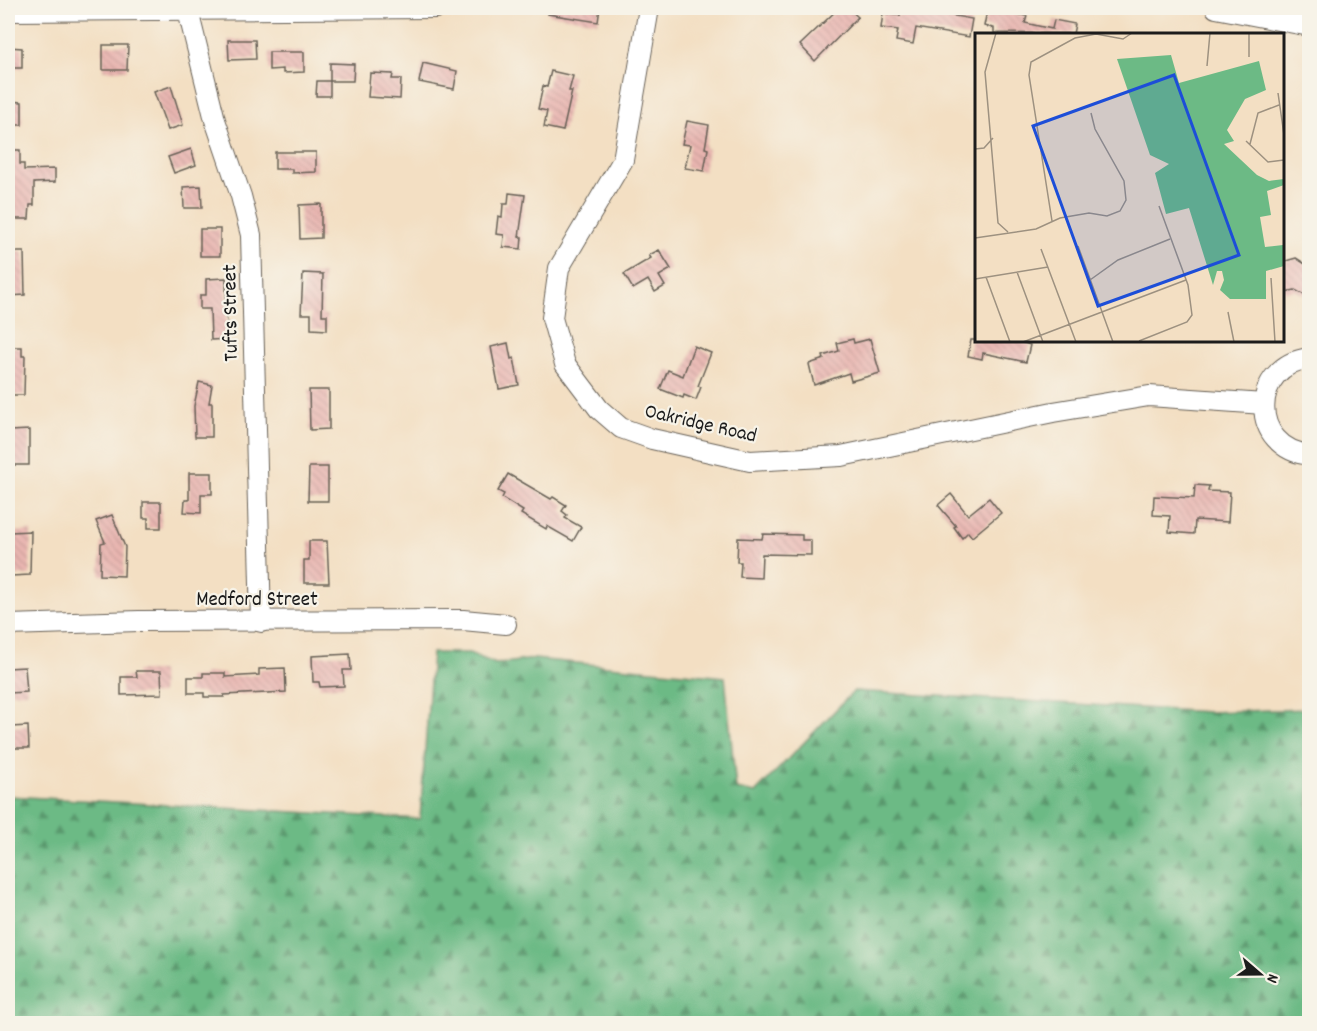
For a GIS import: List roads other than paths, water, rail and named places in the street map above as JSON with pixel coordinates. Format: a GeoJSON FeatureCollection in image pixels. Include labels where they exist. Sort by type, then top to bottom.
{"type":"FeatureCollection","features":[{"type":"Feature","properties":{"kind":"street"},"geometry":{"type":"LineString","coordinates":[[8,11],[435,8]]}},
{"type":"Feature","properties":{"kind":"street","name":"Oakridge Road"},"geometry":{"type":"LineString","coordinates":[[650,8],[623,160],[559,268],[552,318],[565,364],[598,409],[621,428],[652,439],[750,461],[841,456],[1053,412],[1149,396],[1264,404]]}},
{"type":"Feature","properties":{"kind":"street"},"geometry":{"type":"LineString","coordinates":[[1216,8],[1310,26]]}},
{"type":"Feature","properties":{"kind":"street","name":"Tufts Street"},"geometry":{"type":"LineString","coordinates":[[188,11],[215,120],[241,196],[251,235],[261,622]]}},
{"type":"Feature","properties":{"kind":"street"},"geometry":{"type":"LineString","coordinates":[[1310,358],[1290,363],[1277,373],[1268,387],[1264,404],[1266,420],[1277,440],[1290,450],[1310,455]]}},
{"type":"Feature","properties":{"kind":"street","name":"Medford Street"},"geometry":{"type":"LineString","coordinates":[[8,625],[139,621],[463,620],[506,624]]}}]}
